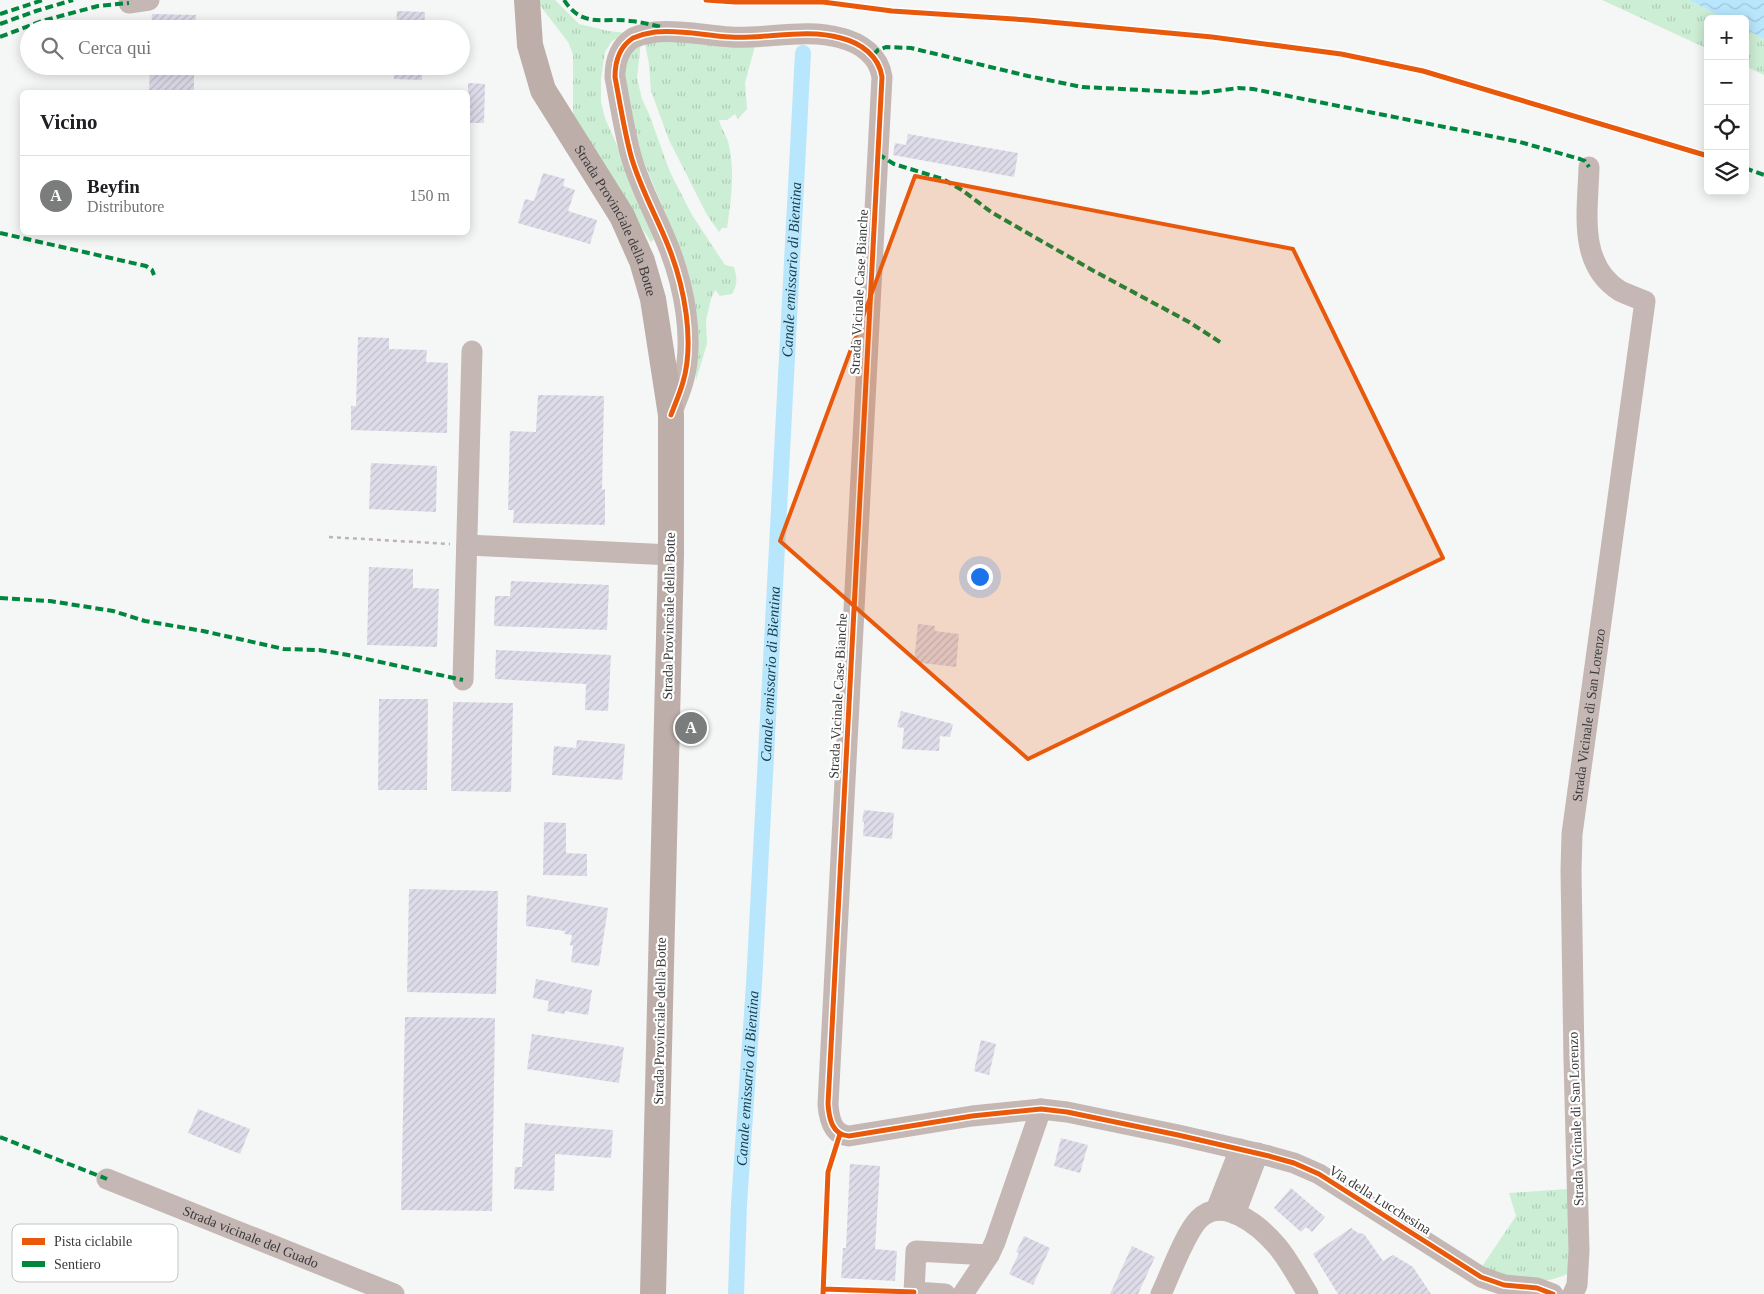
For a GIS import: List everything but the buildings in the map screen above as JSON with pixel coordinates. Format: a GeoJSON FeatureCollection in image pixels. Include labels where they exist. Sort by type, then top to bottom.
{"type":"FeatureCollection","features":[{"type":"Feature","properties":{"kind":"main road","name":"Strada Provinciale della Botte"},"geometry":{"type":"LineString","coordinates":[[527,0],[530,45],[543,90],[622,216],[642,261],[654,306],[671,415],[671,556],[653,1294]]}},
{"type":"Feature","properties":{"kind":"street"},"geometry":{"type":"LineString","coordinates":[[128,3],[149,0]]}},
{"type":"Feature","properties":{"kind":"street","name":"Strada Vicinale Case Bianche"},"geometry":{"type":"LineString","coordinates":[[671,415],[684,382],[687,364],[687,328],[678,273],[631,156],[615,77],[615,68],[621,50],[634,38],[665,31],[731,37],[814,35],[841,38],[852,42],[873,55],[881,67],[882,77],[829,1113],[836,1131],[845,1136],[850,1136],[972,1116],[1041,1109]]}},
{"type":"Feature","properties":{"kind":"street","name":"Strada Vicinale di San Lorenzo"},"geometry":{"type":"LineString","coordinates":[[1573,1294],[1577,1285],[1579,1251],[1574,1060],[1572,834],[1645,301],[1622,292],[1614,286],[1593,260],[1587,234],[1589,167]]}},
{"type":"Feature","properties":{"kind":"street"},"geometry":{"type":"LineString","coordinates":[[463,680],[472,351]]}},
{"type":"Feature","properties":{"kind":"street"},"geometry":{"type":"LineString","coordinates":[[467,545],[671,556]]}},
{"type":"Feature","properties":{"kind":"street"},"geometry":{"type":"LineString","coordinates":[[963,1294],[989,1255],[1001,1228],[1041,1109]]}},
{"type":"Feature","properties":{"kind":"street","name":"Via della Lucchesina"},"geometry":{"type":"LineString","coordinates":[[1041,1109],[1067,1112],[1248,1151],[1294,1163],[1319,1174],[1481,1277],[1504,1285],[1537,1288],[1553,1294]]}},
{"type":"Feature","properties":{"kind":"street"},"geometry":{"type":"LineString","coordinates":[[1225,1212],[1248,1151]]}},
{"type":"Feature","properties":{"kind":"street","name":"Strada vicinale del Guado"},"geometry":{"type":"LineString","coordinates":[[108,1179],[394,1294]]}},
{"type":"Feature","properties":{"kind":"street"},"geometry":{"type":"LineString","coordinates":[[1161,1294],[1191,1229],[1200,1218],[1209,1212],[1225,1212],[1248,1220],[1259,1228],[1276,1245],[1308,1294]]}},
{"type":"Feature","properties":{"kind":"street"},"geometry":{"type":"LineString","coordinates":[[945,1294],[914,1292],[916,1251],[989,1255]]}},
{"type":"Feature","properties":{"kind":"path"},"geometry":{"type":"LineString","coordinates":[[329,537],[467,545]]}},
{"type":"Feature","properties":{"kind":"highlighted area"},"geometry":{"type":"Polygon","coordinates":[[[915,176],[1293,249],[1443,558],[1028,759],[780,541],[915,176]]]}},
{"type":"Feature","properties":{"kind":"green space"},"geometry":{"type":"Polygon","coordinates":[[[539,0],[555,0],[579,24],[608,31],[627,33],[612,41],[605,52],[601,79],[601,102],[605,118],[637,191],[654,239],[651,242],[576,127],[573,111],[573,54],[568,42],[539,4],[539,0]]]}},
{"type":"Feature","properties":{"kind":"green space"},"geometry":{"type":"Polygon","coordinates":[[[1602,0],[1689,0],[1717,15],[1704,15],[1704,47],[1602,0]]]}},
{"type":"Feature","properties":{"kind":"green space"},"geometry":{"type":"Polygon","coordinates":[[[1749,31],[1764,39],[1764,75],[1749,68],[1749,31]]]}},
{"type":"Feature","properties":{"kind":"green space"},"geometry":{"type":"Polygon","coordinates":[[[646,39],[756,42],[745,83],[747,109],[738,119],[735,114],[727,120],[719,120],[726,136],[731,156],[732,177],[727,228],[722,228],[719,232],[707,215],[669,140],[651,91],[646,39]]]}},
{"type":"Feature","properties":{"kind":"green space"},"geometry":{"type":"Polygon","coordinates":[[[641,41],[637,78],[642,99],[670,172],[692,215],[725,265],[734,267],[736,274],[736,284],[732,294],[720,296],[715,290],[711,299],[706,320],[707,344],[696,380],[693,296],[688,271],[634,138],[625,100],[626,51],[641,41]]]}},
{"type":"Feature","properties":{"kind":"green space"},"geometry":{"type":"Polygon","coordinates":[[[1568,1189],[1570,1273],[1547,1280],[1525,1281],[1481,1268],[1516,1216],[1509,1193],[1568,1189]]]}},
{"type":"Feature","properties":{"kind":"water"},"geometry":{"type":"Polygon","coordinates":[[[1689,0],[1764,0],[1764,39],[1749,31],[1749,15],[1717,15],[1689,0]]]}},
{"type":"Feature","properties":{"kind":"waterway","name":"Canale emissario di Bientina"},"geometry":{"type":"LineString","coordinates":[[736,1294],[739,1204],[754,984],[803,53]]}},
{"type":"Feature","properties":{"kind":"marked path"},"geometry":{"type":"LineString","coordinates":[[0,14],[43,0]]}},
{"type":"Feature","properties":{"kind":"marked path"},"geometry":{"type":"LineString","coordinates":[[0,24],[73,0]]}},
{"type":"Feature","properties":{"kind":"marked path"},"geometry":{"type":"LineString","coordinates":[[564,0],[571,9],[586,18],[594,20],[635,21],[662,27]]}},
{"type":"Feature","properties":{"kind":"marked path"},"geometry":{"type":"LineString","coordinates":[[46,20],[98,6],[129,3]]}},
{"type":"Feature","properties":{"kind":"marked path"},"geometry":{"type":"LineString","coordinates":[[0,37],[20,29]]}},
{"type":"Feature","properties":{"kind":"marked path"},"geometry":{"type":"LineString","coordinates":[[873,55],[878,50],[886,47],[911,48],[1082,87],[1201,93],[1238,88],[1253,89],[1520,142],[1580,159],[1585,161],[1589,167]]}},
{"type":"Feature","properties":{"kind":"marked path"},"geometry":{"type":"LineString","coordinates":[[878,154],[894,164],[943,179],[962,190],[991,212],[1092,270],[1189,322],[1223,344]]}},
{"type":"Feature","properties":{"kind":"marked path"},"geometry":{"type":"LineString","coordinates":[[1749,169],[1764,175]]}},
{"type":"Feature","properties":{"kind":"marked path"},"geometry":{"type":"LineString","coordinates":[[0,233],[146,266],[152,270],[154,275]]}},
{"type":"Feature","properties":{"kind":"marked path"},"geometry":{"type":"LineString","coordinates":[[0,598],[50,601],[113,611],[145,621],[203,631],[284,649],[319,650],[348,655],[463,680]]}},
{"type":"Feature","properties":{"kind":"marked path"},"geometry":{"type":"LineString","coordinates":[[0,1137],[107,1179]]}},
{"type":"Feature","properties":{"kind":"cycle path"},"geometry":{"type":"LineString","coordinates":[[706,0],[735,2],[823,2],[892,11],[1028,20],[1212,37],[1341,54],[1423,71],[1704,155]]}},
{"type":"Feature","properties":{"kind":"cycle path"},"geometry":{"type":"LineString","coordinates":[[671,415],[682,386],[686,366],[688,349],[686,314],[674,263],[639,180],[624,126],[615,77],[617,60],[621,50],[633,38],[664,31],[731,37],[814,34],[828,35],[855,43],[873,57],[882,77],[828,1104],[832,1125],[839,1133],[849,1136],[972,1116],[1041,1109],[1067,1112],[1269,1156],[1294,1163],[1319,1174],[1481,1277],[1504,1285],[1537,1288],[1553,1294]]}},
{"type":"Feature","properties":{"kind":"cycle path"},"geometry":{"type":"LineString","coordinates":[[823,1294],[828,1172],[840,1134]]}},
{"type":"Feature","properties":{"kind":"cycle path"},"geometry":{"type":"LineString","coordinates":[[823,1289],[914,1292]]}},
{"type":"Feature","properties":{"kind":"place","name":"Beyfin"},"geometry":{"type":"Point","coordinates":[691,728]}}]}
